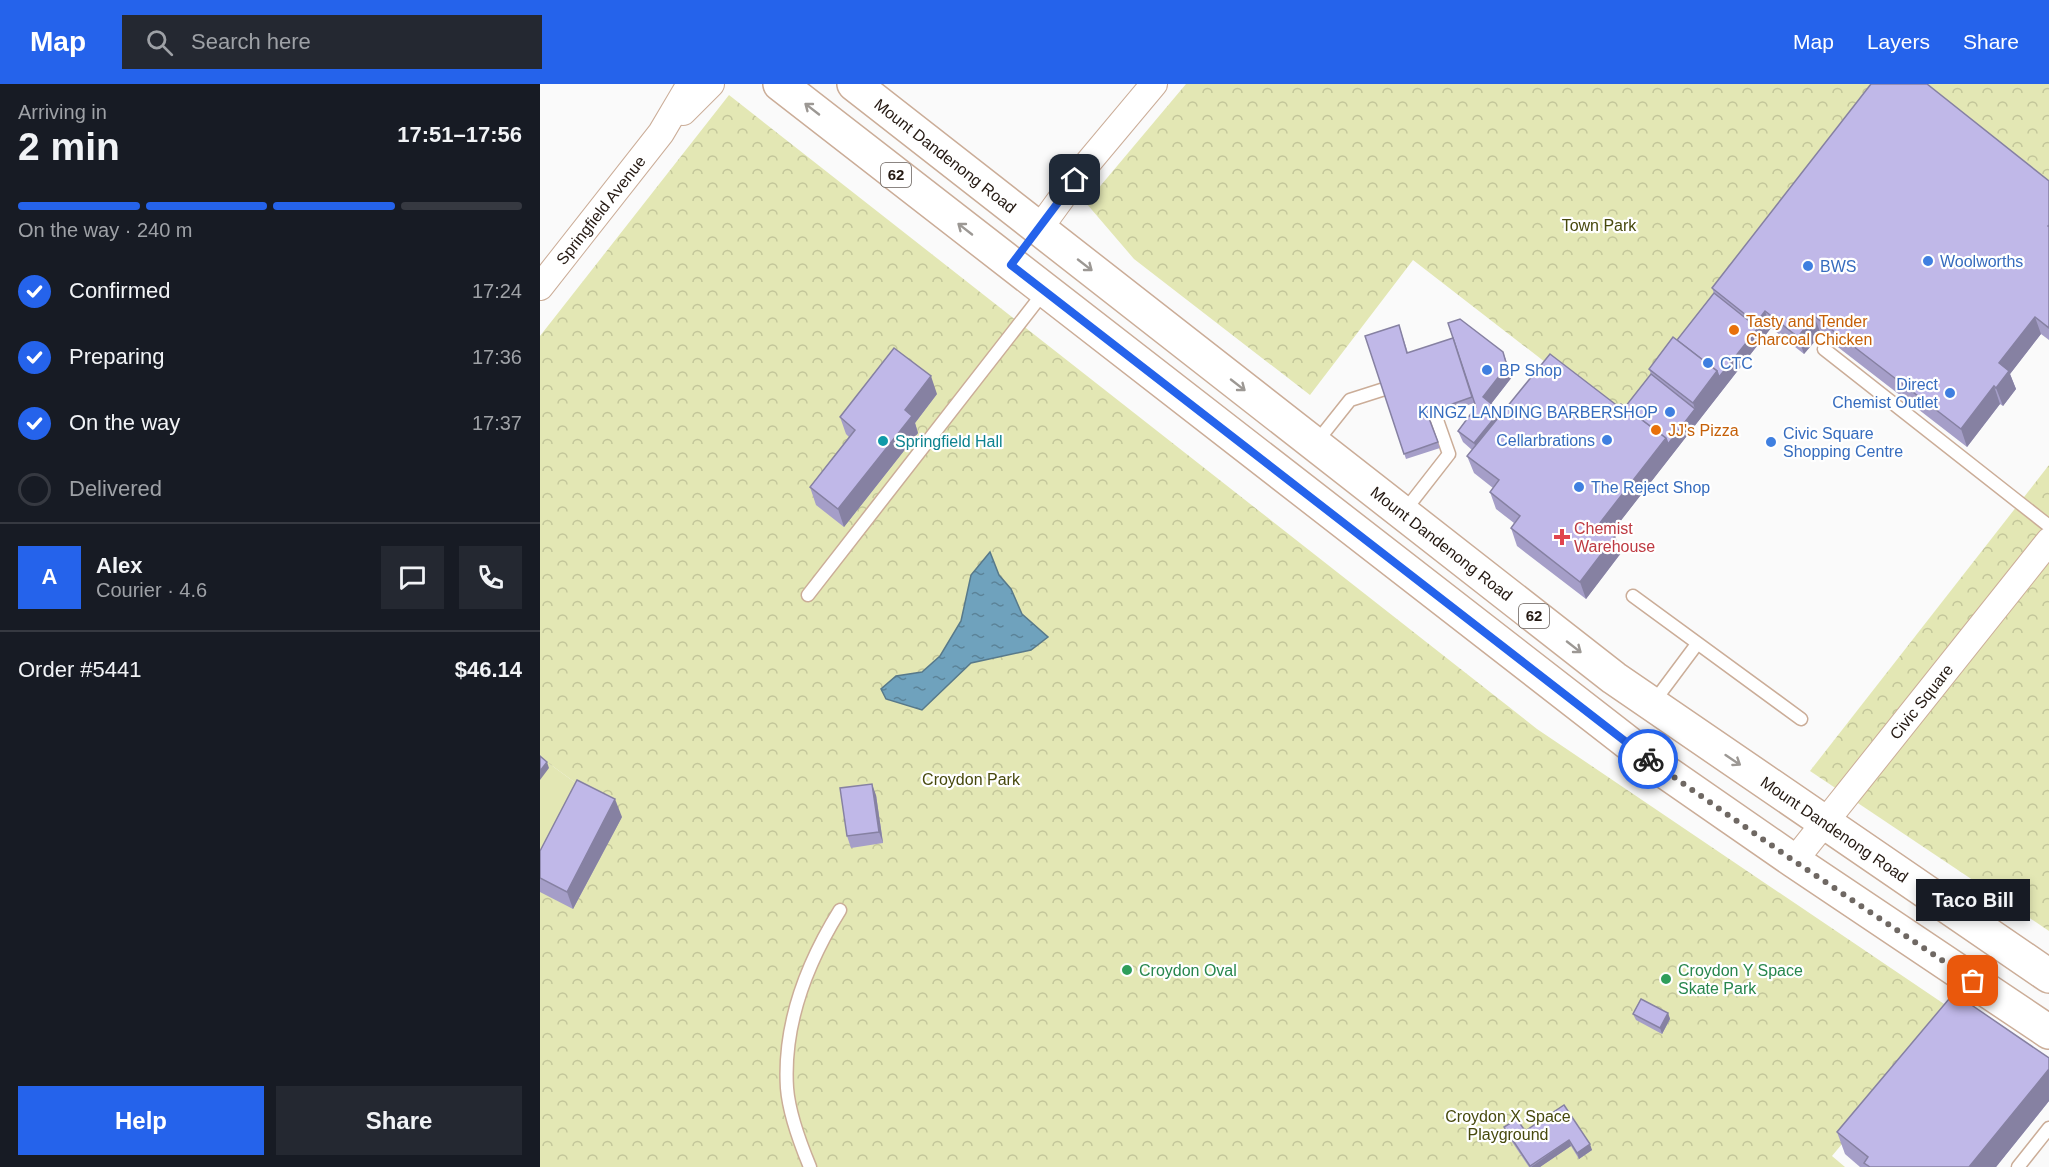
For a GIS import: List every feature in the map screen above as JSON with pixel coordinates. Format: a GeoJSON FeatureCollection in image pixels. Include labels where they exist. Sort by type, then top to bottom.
{"type":"FeatureCollection","features":[{"type":"Feature","properties":{"kind":"main road","name":"62"},"geometry":{"type":"LineString","coordinates":[[780,84],[1044,292],[1667,773],[2049,1032]]}},
{"type":"Feature","properties":{"kind":"main road","name":"Mount Dandenong Road"},"geometry":{"type":"LineString","coordinates":[[854,84],[1402,514],[1652,705],[2049,976]]}},
{"type":"Feature","properties":{"kind":"main road"},"geometry":{"type":"LineString","coordinates":[[1011,265],[1039,229]]}},
{"type":"Feature","properties":{"kind":"street","name":"Springfield Avenue"},"geometry":{"type":"LineString","coordinates":[[661,133],[690,84]]}},
{"type":"Feature","properties":{"kind":"street","name":"Springfield Avenue"},"geometry":{"type":"LineString","coordinates":[[540,287],[661,133],[711,84]]}},
{"type":"Feature","properties":{"kind":"street"},"geometry":{"type":"LineString","coordinates":[[1039,229],[1082,170],[1154,84]]}},
{"type":"Feature","properties":{"kind":"street","name":"Civic Square"},"geometry":{"type":"LineString","coordinates":[[1794,861],[2049,541]]}},
{"type":"Feature","properties":{"kind":"lane"},"geometry":{"type":"LineString","coordinates":[[808,595],[1044,292]]}},
{"type":"Feature","properties":{"kind":"lane"},"geometry":{"type":"LineString","coordinates":[[1824,349],[2049,526]]}},
{"type":"Feature","properties":{"kind":"lane"},"geometry":{"type":"LineString","coordinates":[[1314,445],[1350,400],[1411,380]]}},
{"type":"Feature","properties":{"kind":"lane"},"geometry":{"type":"LineString","coordinates":[[1402,514],[1449,454],[1425,388]]}},
{"type":"Feature","properties":{"kind":"lane"},"geometry":{"type":"LineString","coordinates":[[1633,596],[1801,719]]}},
{"type":"Feature","properties":{"kind":"lane"},"geometry":{"type":"LineString","coordinates":[[1652,705],[1697,644]]}},
{"type":"Feature","properties":{"kind":"lane"},"geometry":{"type":"LineString","coordinates":[[810,1167],[799,1140],[787,1089],[789,1035],[806,974],[818,947],[840,910]]}},
{"type":"Feature","properties":{"kind":"lane"},"geometry":{"type":"LineString","coordinates":[[2018,1167],[2049,1128]]}},
{"type":"Feature","properties":{"kind":"green space","name":"Town Park"},"geometry":{"type":"Polygon","coordinates":[[[1186,84],[1891,84],[1625,424],[1413,260],[1310,395],[1134,259],[1086,203],[1186,84]]]}},
{"type":"Feature","properties":{"kind":"green space"},"geometry":{"type":"Polygon","coordinates":[[[1912,84],[2049,84],[2049,192],[1912,84]]]}},
{"type":"Feature","properties":{"kind":"green space","name":"Croydon Park"},"geometry":{"type":"Polygon","coordinates":[[[729,95],[1537,729],[1953,1010],[1832,1156],[1845,1167],[540,1167],[540,876],[584,789],[540,757],[540,336],[729,95]]]}},
{"type":"Feature","properties":{"kind":"green space"},"geometry":{"type":"Polygon","coordinates":[[[2049,465],[2049,931],[1810,771],[2049,465]]]}},
{"type":"Feature","properties":{"kind":"green space"},"geometry":{"type":"Polygon","coordinates":[[[540,757],[584,789],[540,876],[540,757]]]}},
{"type":"Feature","properties":{"kind":"water"},"geometry":{"type":"Polygon","coordinates":[[[990,552],[999,575],[1011,589],[1022,614],[1048,637],[1031,650],[971,663],[922,710],[886,699],[881,689],[896,676],[922,672],[940,656],[961,621],[971,575],[990,552]]]}},
{"type":"Feature","properties":{"kind":"building"},"geometry":{"type":"Polygon","coordinates":[[[1871,84],[1927,84],[2049,181],[2049,328],[2035,317],[1999,363],[2009,371],[1996,388],[1994,386],[1961,429],[1814,316],[1798,337],[1765,311],[1756,323],[1712,288],[1871,84]]]}},
{"type":"Feature","properties":{"kind":"building"},"geometry":{"type":"Polygon","coordinates":[[[1714,293],[1758,328],[1719,377],[1717,371],[1677,340],[1714,293]]]}},
{"type":"Feature","properties":{"kind":"building","name":"BP Shop"},"geometry":{"type":"Polygon","coordinates":[[[1460,319],[1503,352],[1507,366],[1483,397],[1500,411],[1474,443],[1458,431],[1476,407],[1448,323],[1460,319]]]}},
{"type":"Feature","properties":{"kind":"building"},"geometry":{"type":"Polygon","coordinates":[[[1399,325],[1407,353],[1453,338],[1472,397],[1427,413],[1438,442],[1404,454],[1365,336],[1399,325]]]}},
{"type":"Feature","properties":{"kind":"building"},"geometry":{"type":"Polygon","coordinates":[[[1673,337],[1717,371],[1693,403],[1649,369],[1673,337]]]}},
{"type":"Feature","properties":{"kind":"building","name":"Springfield Hall"},"geometry":{"type":"Polygon","coordinates":[[[894,348],[931,376],[905,410],[912,416],[838,509],[810,487],[855,430],[840,417],[894,348]]]}},
{"type":"Feature","properties":{"kind":"building"},"geometry":{"type":"Polygon","coordinates":[[[1550,354],[1619,407],[1621,404],[1666,438],[1599,524],[1615,536],[1580,582],[1511,528],[1520,516],[1490,492],[1499,480],[1467,456],[1550,354]]]}},
{"type":"Feature","properties":{"kind":"building"},"geometry":{"type":"Polygon","coordinates":[[[1651,374],[1695,409],[1668,444],[1666,438],[1625,407],[1651,374]]]}},
{"type":"Feature","properties":{"kind":"building"},"geometry":{"type":"Polygon","coordinates":[[[540,756],[547,762],[540,771],[540,756]]]}},
{"type":"Feature","properties":{"kind":"building"},"geometry":{"type":"Polygon","coordinates":[[[577,780],[615,799],[567,892],[540,878],[540,851],[577,780]]]}},
{"type":"Feature","properties":{"kind":"building"},"geometry":{"type":"Polygon","coordinates":[[[872,784],[879,832],[847,836],[840,788],[872,784]]]}},
{"type":"Feature","properties":{"kind":"building"},"geometry":{"type":"Polygon","coordinates":[[[1954,993],[2049,1058],[2049,1069],[1969,1167],[1870,1167],[1864,1163],[1868,1157],[1837,1132],[1954,993]]]}},
{"type":"Feature","properties":{"kind":"building"},"geometry":{"type":"Polygon","coordinates":[[[1641,999],[1668,1013],[1660,1028],[1633,1014],[1641,999]]]}},
{"type":"Feature","properties":{"kind":"building"},"geometry":{"type":"Polygon","coordinates":[[[1564,1105],[1590,1144],[1577,1153],[1569,1140],[1530,1166],[1504,1127],[1517,1119],[1525,1131],[1564,1105]]]}},
{"type":"Feature","properties":{"kind":"way so far"},"geometry":{"type":"LineString","coordinates":[[1648,759],[1794,861],[1973,981]]}},
{"type":"Feature","properties":{"kind":"place","name":"Woolworths"},"geometry":{"type":"Point","coordinates":[1928,261]}},
{"type":"Feature","properties":{"kind":"place","name":"BWS"},"geometry":{"type":"Point","coordinates":[1808,266]}},
{"type":"Feature","properties":{"kind":"place","name":"Tasty and Tender Charcoal Chicken"},"geometry":{"type":"Point","coordinates":[1734,330]}},
{"type":"Feature","properties":{"kind":"place","name":"CTC"},"geometry":{"type":"Point","coordinates":[1708,363]}},
{"type":"Feature","properties":{"kind":"place","name":"BP Shop"},"geometry":{"type":"Point","coordinates":[1487,370]}},
{"type":"Feature","properties":{"kind":"place","name":"Direct Chemist Outlet"},"geometry":{"type":"Point","coordinates":[1950,393]}},
{"type":"Feature","properties":{"kind":"place","name":"KINGZ LANDING BARBERSHOP"},"geometry":{"type":"Point","coordinates":[1670,412]}},
{"type":"Feature","properties":{"kind":"place","name":"JJ's Pizza"},"geometry":{"type":"Point","coordinates":[1656,430]}},
{"type":"Feature","properties":{"kind":"place","name":"Cellarbrations"},"geometry":{"type":"Point","coordinates":[1607,440]}},
{"type":"Feature","properties":{"kind":"place","name":"Springfield Hall"},"geometry":{"type":"Point","coordinates":[883,441]}},
{"type":"Feature","properties":{"kind":"place","name":"Civic Square Shopping Centre"},"geometry":{"type":"Point","coordinates":[1771,442]}},
{"type":"Feature","properties":{"kind":"place","name":"The Reject Shop"},"geometry":{"type":"Point","coordinates":[1579,487]}},
{"type":"Feature","properties":{"kind":"place","name":"Chemist Warehouse"},"geometry":{"type":"Point","coordinates":[1562,537]}},
{"type":"Feature","properties":{"kind":"place","name":"Croydon Oval"},"geometry":{"type":"Point","coordinates":[1127,970]}},
{"type":"Feature","properties":{"kind":"place","name":"Croydon Y Space Skate Park"},"geometry":{"type":"Point","coordinates":[1666,979]}},
{"type":"Feature","properties":{"kind":"place","name":"Taco Bill"},"geometry":{"type":"Point","coordinates":[1973,981]}},
{"type":"Feature","properties":{"kind":"route"},"geometry":{"type":"LineString","coordinates":[[1075,180],[1011,265],[1648,759]]}},
{"type":"Feature","properties":{"kind":"park label","name":"Croydon X Space Playground"},"geometry":{"type":"Point","coordinates":[1508,1125]}}]}
